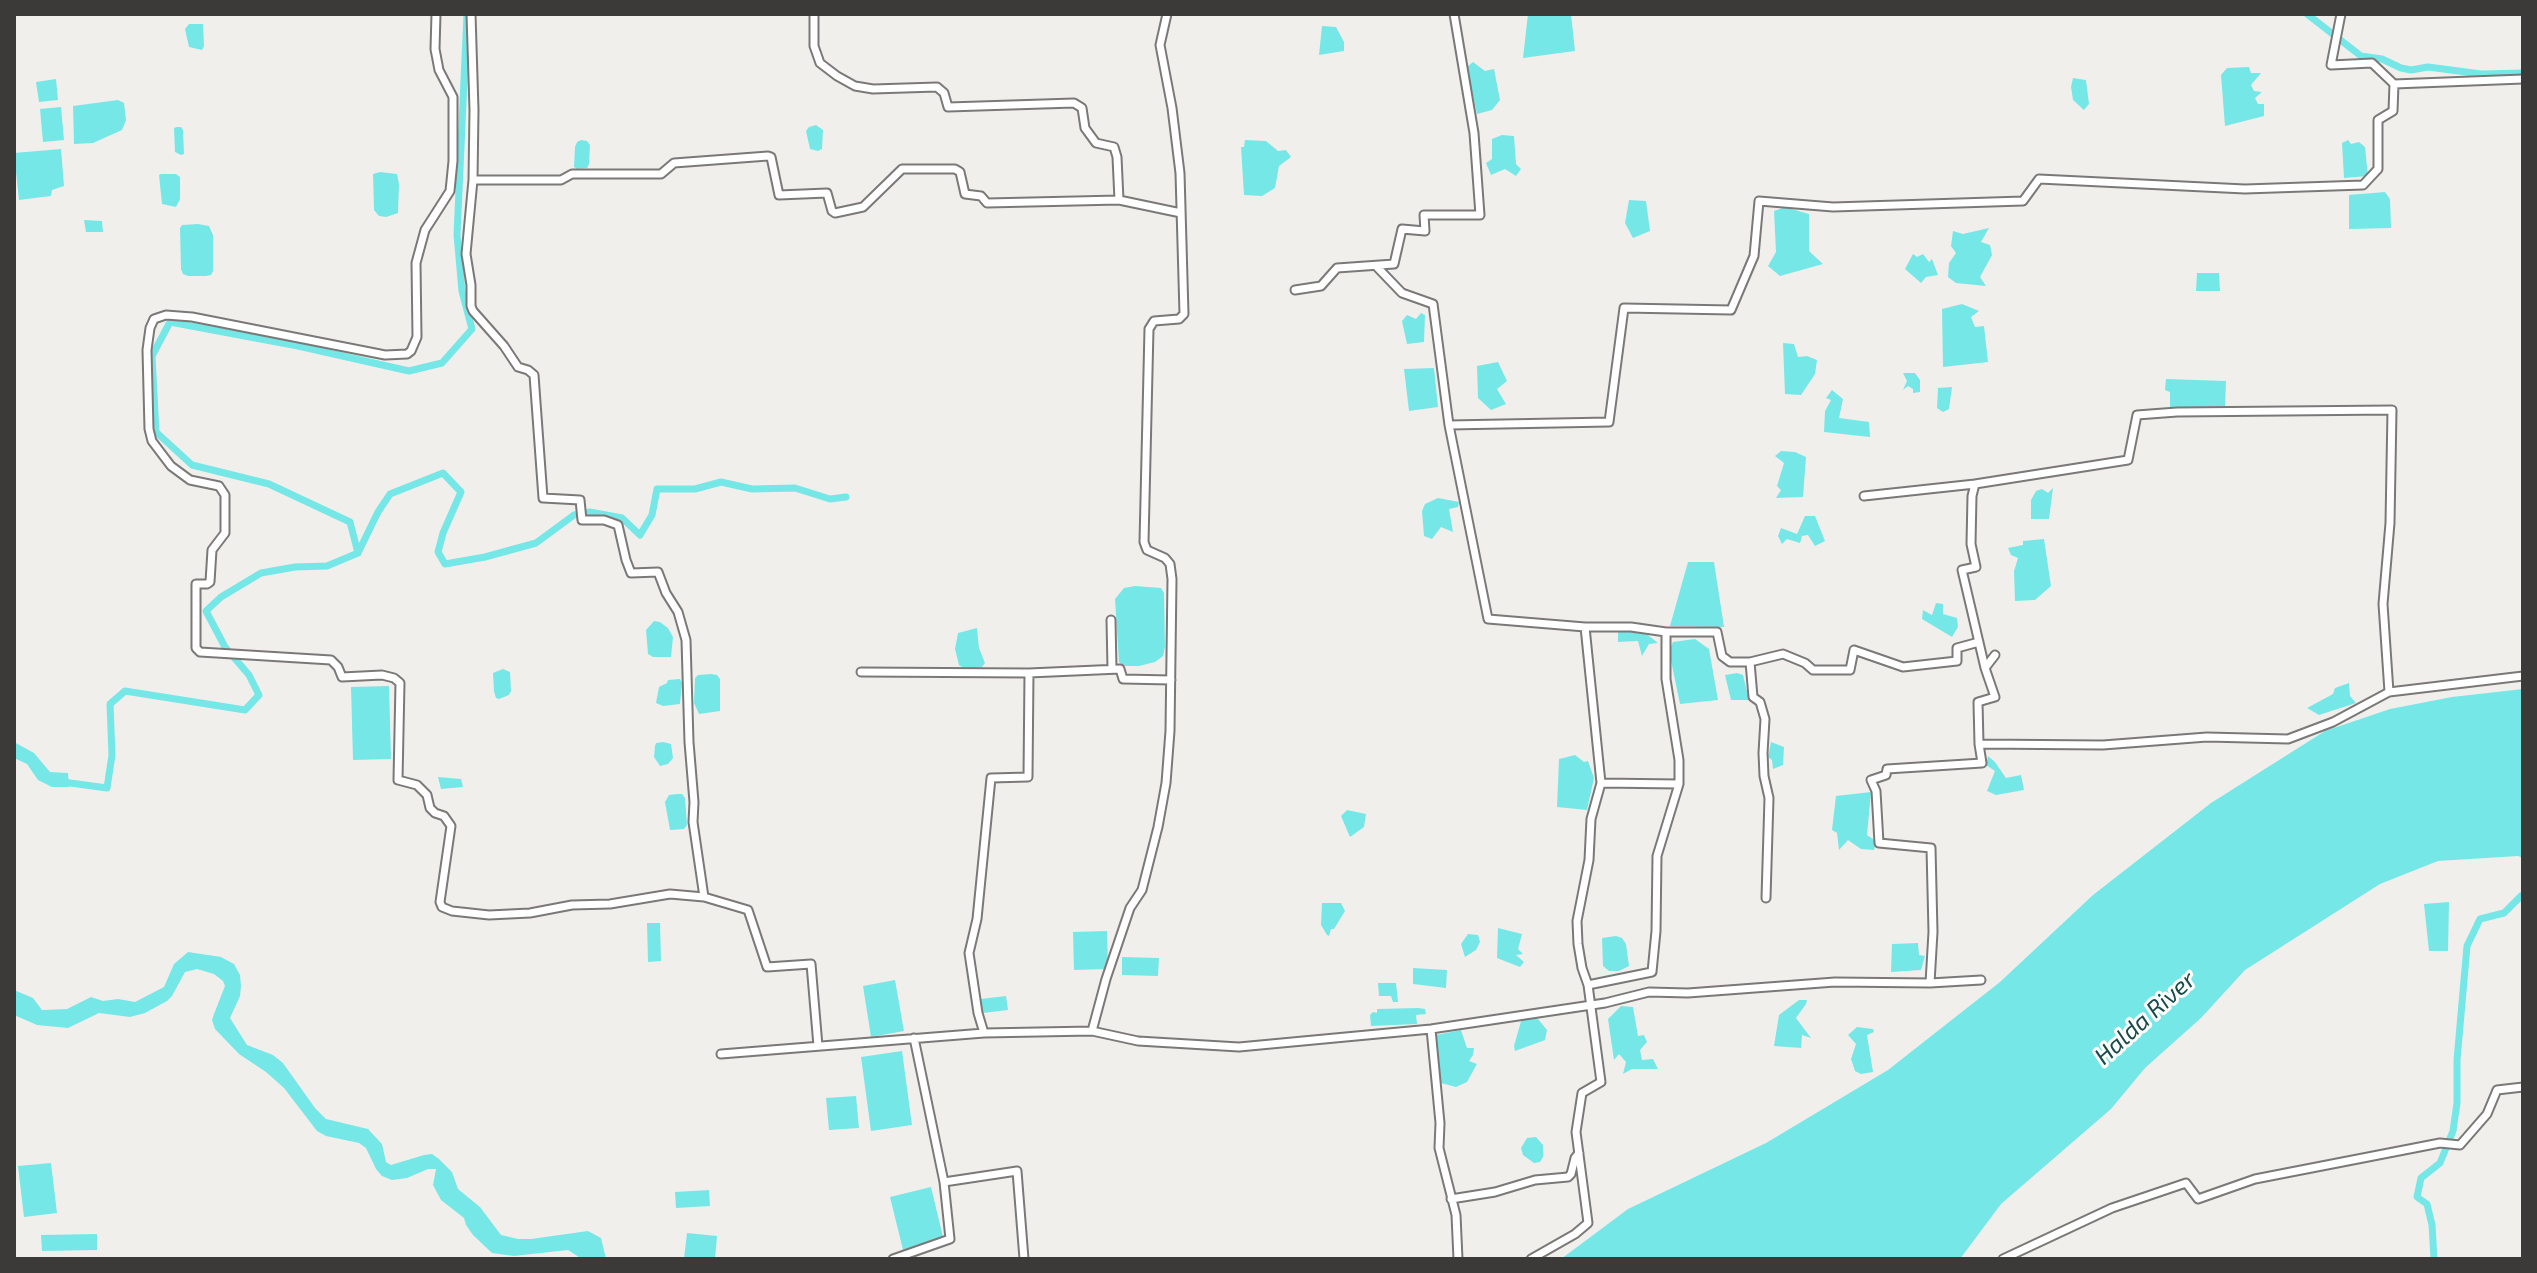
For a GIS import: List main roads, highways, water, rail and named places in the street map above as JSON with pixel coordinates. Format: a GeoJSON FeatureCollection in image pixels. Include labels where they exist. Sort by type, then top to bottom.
{"type":"FeatureCollection","features":[{"type":"Feature","properties":{"kind":"water"},"geometry":{"type":"Polygon","coordinates":[[[1528,14],[1571,14],[1575,51],[1523,58],[1528,14]]]}},
{"type":"Feature","properties":{"kind":"water"},"geometry":{"type":"Polygon","coordinates":[[[189,24],[203,24],[202,50],[189,47],[185,29],[189,24]]]}},
{"type":"Feature","properties":{"kind":"water"},"geometry":{"type":"Polygon","coordinates":[[[1322,26],[1336,27],[1344,42],[1344,51],[1319,55],[1322,26]]]}},
{"type":"Feature","properties":{"kind":"water"},"geometry":{"type":"Polygon","coordinates":[[[1473,62],[1485,71],[1494,69],[1500,100],[1492,110],[1477,114],[1467,67],[1473,62]]]}},
{"type":"Feature","properties":{"kind":"water"},"geometry":{"type":"Polygon","coordinates":[[[2249,67],[2251,73],[2261,73],[2251,85],[2254,91],[2262,92],[2255,98],[2258,104],[2264,104],[2264,116],[2225,126],[2221,75],[2227,68],[2249,67]]]}},
{"type":"Feature","properties":{"kind":"water"},"geometry":{"type":"Polygon","coordinates":[[[2073,78],[2086,80],[2089,104],[2084,110],[2073,100],[2073,78]]]}},
{"type":"Feature","properties":{"kind":"water"},"geometry":{"type":"Polygon","coordinates":[[[56,79],[58,100],[39,102],[36,82],[56,79]]]}},
{"type":"Feature","properties":{"kind":"water"},"geometry":{"type":"Polygon","coordinates":[[[118,100],[124,103],[126,120],[122,130],[93,143],[74,144],[73,106],[118,100]]]}},
{"type":"Feature","properties":{"kind":"water"},"geometry":{"type":"Polygon","coordinates":[[[61,107],[64,140],[43,142],[40,109],[61,107]]]}},
{"type":"Feature","properties":{"kind":"water"},"geometry":{"type":"Polygon","coordinates":[[[816,125],[823,130],[822,149],[818,151],[810,149],[806,131],[816,125]]]}},
{"type":"Feature","properties":{"kind":"water"},"geometry":{"type":"Polygon","coordinates":[[[181,127],[184,154],[181,155],[175,152],[174,128],[181,127]]]}},
{"type":"Feature","properties":{"kind":"water"},"geometry":{"type":"Polygon","coordinates":[[[1502,135],[1514,136],[1516,164],[1521,169],[1516,176],[1505,169],[1491,175],[1486,163],[1492,159],[1492,139],[1502,135]]]}},
{"type":"Feature","properties":{"kind":"water"},"geometry":{"type":"Polygon","coordinates":[[[581,140],[590,145],[589,164],[587,168],[577,169],[574,167],[575,147],[581,140]]]}},
{"type":"Feature","properties":{"kind":"water"},"geometry":{"type":"Polygon","coordinates":[[[1245,140],[1266,141],[1278,151],[1286,150],[1291,157],[1279,166],[1275,188],[1262,196],[1244,195],[1241,147],[1244,147],[1245,140]]]}},
{"type":"Feature","properties":{"kind":"water"},"geometry":{"type":"Polygon","coordinates":[[[2348,140],[2351,144],[2359,142],[2365,147],[2368,176],[2344,178],[2342,143],[2348,140]]]}},
{"type":"Feature","properties":{"kind":"water"},"geometry":{"type":"Polygon","coordinates":[[[61,149],[64,186],[52,190],[51,196],[19,200],[14,153],[61,149]]]}},
{"type":"Feature","properties":{"kind":"water"},"geometry":{"type":"Polygon","coordinates":[[[161,174],[180,177],[180,199],[176,207],[162,204],[161,174]]]}},
{"type":"Feature","properties":{"kind":"water"},"geometry":{"type":"Polygon","coordinates":[[[373,174],[397,174],[399,184],[398,213],[386,217],[379,216],[374,210],[373,174]]]}},
{"type":"Feature","properties":{"kind":"water"},"geometry":{"type":"Polygon","coordinates":[[[2385,192],[2390,199],[2391,228],[2349,229],[2349,195],[2385,192]]]}},
{"type":"Feature","properties":{"kind":"water"},"geometry":{"type":"Polygon","coordinates":[[[1629,200],[1646,201],[1650,231],[1633,238],[1625,223],[1629,200]]]}},
{"type":"Feature","properties":{"kind":"water"},"geometry":{"type":"Polygon","coordinates":[[[1785,207],[1809,214],[1809,251],[1823,264],[1780,276],[1768,266],[1776,252],[1774,211],[1785,207]]]}},
{"type":"Feature","properties":{"kind":"water"},"geometry":{"type":"Polygon","coordinates":[[[84,220],[102,221],[103,232],[86,232],[84,220]]]}},
{"type":"Feature","properties":{"kind":"water"},"geometry":{"type":"Polygon","coordinates":[[[182,225],[209,226],[213,235],[213,271],[206,276],[188,276],[181,269],[180,228],[182,225]]]}},
{"type":"Feature","properties":{"kind":"water"},"geometry":{"type":"Polygon","coordinates":[[[1989,228],[1981,242],[1990,245],[1992,255],[1980,277],[1986,286],[1956,283],[1948,277],[1949,263],[1956,253],[1951,246],[1953,231],[1963,234],[1989,228]]]}},
{"type":"Feature","properties":{"kind":"water"},"geometry":{"type":"Polygon","coordinates":[[[1913,254],[1917,257],[1923,254],[1929,262],[1932,259],[1938,275],[1926,277],[1921,283],[1905,269],[1913,254]]]}},
{"type":"Feature","properties":{"kind":"water"},"geometry":{"type":"Polygon","coordinates":[[[2197,273],[2219,273],[2220,291],[2196,291],[2197,273]]]}},
{"type":"Feature","properties":{"kind":"water"},"geometry":{"type":"Polygon","coordinates":[[[1962,304],[1979,311],[1971,317],[1975,327],[1984,326],[1988,362],[1943,367],[1942,309],[1962,304]]]}},
{"type":"Feature","properties":{"kind":"water"},"geometry":{"type":"Polygon","coordinates":[[[1421,313],[1425,315],[1424,342],[1407,344],[1402,321],[1407,315],[1416,319],[1421,313]]]}},
{"type":"Feature","properties":{"kind":"water"},"geometry":{"type":"Polygon","coordinates":[[[1783,343],[1794,344],[1798,357],[1817,360],[1815,374],[1801,395],[1785,394],[1783,343]]]}},
{"type":"Feature","properties":{"kind":"water"},"geometry":{"type":"Polygon","coordinates":[[[1498,362],[1507,381],[1497,389],[1506,404],[1491,410],[1478,398],[1477,366],[1498,362]]]}},
{"type":"Feature","properties":{"kind":"water"},"geometry":{"type":"Polygon","coordinates":[[[1434,368],[1438,407],[1409,411],[1404,369],[1434,368]]]}},
{"type":"Feature","properties":{"kind":"water"},"geometry":{"type":"Polygon","coordinates":[[[1903,373],[1915,373],[1920,380],[1920,392],[1913,393],[1908,386],[1903,390],[1907,381],[1903,373]]]}},
{"type":"Feature","properties":{"kind":"water"},"geometry":{"type":"Polygon","coordinates":[[[2166,379],[2226,381],[2225,408],[2170,407],[2170,392],[2165,390],[2166,379]]]}},
{"type":"Feature","properties":{"kind":"water"},"geometry":{"type":"Polygon","coordinates":[[[1952,387],[1949,409],[1943,412],[1937,408],[1938,388],[1952,387]]]}},
{"type":"Feature","properties":{"kind":"water"},"geometry":{"type":"Polygon","coordinates":[[[1832,390],[1843,399],[1839,418],[1869,422],[1870,437],[1824,432],[1825,411],[1831,400],[1826,398],[1832,390]]]}},
{"type":"Feature","properties":{"kind":"water"},"geometry":{"type":"Polygon","coordinates":[[[1781,451],[1806,457],[1803,497],[1776,498],[1781,490],[1777,486],[1784,463],[1775,456],[1781,451]]]}},
{"type":"Feature","properties":{"kind":"water"},"geometry":{"type":"Polygon","coordinates":[[[2053,488],[2049,519],[2031,519],[2031,500],[2036,491],[2042,489],[2048,493],[2053,488]]]}},
{"type":"Feature","properties":{"kind":"water"},"geometry":{"type":"Polygon","coordinates":[[[1438,498],[1459,502],[1458,507],[1449,509],[1453,532],[1441,527],[1432,539],[1424,536],[1422,511],[1425,504],[1438,498]]]}},
{"type":"Feature","properties":{"kind":"water"},"geometry":{"type":"Polygon","coordinates":[[[1805,516],[1815,516],[1825,541],[1815,546],[1808,535],[1802,536],[1800,543],[1787,539],[1782,544],[1778,536],[1781,528],[1797,534],[1805,516]]]}},
{"type":"Feature","properties":{"kind":"water"},"geometry":{"type":"Polygon","coordinates":[[[2044,539],[2051,586],[2035,600],[2015,601],[2014,571],[2018,558],[2011,555],[2008,548],[2023,545],[2023,541],[2044,539]]]}},
{"type":"Feature","properties":{"kind":"water"},"geometry":{"type":"Polygon","coordinates":[[[1688,562],[1714,562],[1724,627],[1670,626],[1688,562]]]}},
{"type":"Feature","properties":{"kind":"water"},"geometry":{"type":"Polygon","coordinates":[[[1124,588],[1161,588],[1164,593],[1165,647],[1163,656],[1155,662],[1123,666],[1119,662],[1115,599],[1124,588]]]}},
{"type":"Feature","properties":{"kind":"water"},"geometry":{"type":"Polygon","coordinates":[[[1936,603],[1943,604],[1943,614],[1957,618],[1958,627],[1952,637],[1922,619],[1923,610],[1932,615],[1936,603]]]}},
{"type":"Feature","properties":{"kind":"water"},"geometry":{"type":"Polygon","coordinates":[[[654,621],[668,628],[673,637],[671,657],[648,654],[646,630],[654,621]]]}},
{"type":"Feature","properties":{"kind":"water"},"geometry":{"type":"Polygon","coordinates":[[[977,628],[979,648],[985,663],[982,667],[962,667],[955,649],[958,633],[977,628]]]}},
{"type":"Feature","properties":{"kind":"water"},"geometry":{"type":"Polygon","coordinates":[[[1618,631],[1644,632],[1658,643],[1649,644],[1642,656],[1638,641],[1618,642],[1618,631]]]}},
{"type":"Feature","properties":{"kind":"water"},"geometry":{"type":"Polygon","coordinates":[[[1695,639],[1709,649],[1718,700],[1680,704],[1669,651],[1673,642],[1695,639]]]}},
{"type":"Feature","properties":{"kind":"water"},"geometry":{"type":"Polygon","coordinates":[[[503,669],[510,672],[511,691],[499,699],[494,691],[493,673],[503,669]]]}},
{"type":"Feature","properties":{"kind":"water"},"geometry":{"type":"Polygon","coordinates":[[[711,674],[720,679],[720,711],[699,714],[694,703],[695,678],[711,674]]]}},
{"type":"Feature","properties":{"kind":"water"},"geometry":{"type":"Polygon","coordinates":[[[1725,675],[1743,675],[1749,700],[1731,700],[1725,675]]]}},
{"type":"Feature","properties":{"kind":"water"},"geometry":{"type":"Polygon","coordinates":[[[680,679],[680,704],[663,706],[656,703],[659,687],[668,680],[680,679]]]}},
{"type":"Feature","properties":{"kind":"water"},"geometry":{"type":"Polygon","coordinates":[[[2349,683],[2350,696],[2356,703],[2319,715],[2307,708],[2333,694],[2335,688],[2349,683]]]}},
{"type":"Feature","properties":{"kind":"water"},"geometry":{"type":"Polygon","coordinates":[[[389,686],[391,759],[353,760],[351,687],[389,686]]]}},
{"type":"Feature","properties":{"kind":"water","name":"Halda River"},"geometry":{"type":"Polygon","coordinates":[[[2523,689],[2523,858],[2438,861],[2380,884],[2245,970],[2201,1018],[2145,1068],[2111,1109],[2001,1204],[1960,1259],[1561,1259],[1628,1209],[1766,1143],[1888,1070],[2000,982],[2093,895],[2211,803],[2325,731],[2390,709],[2452,697],[2523,689]]]}},
{"type":"Feature","properties":{"kind":"water"},"geometry":{"type":"Polygon","coordinates":[[[14,742],[34,753],[50,772],[68,773],[69,787],[52,787],[38,780],[27,764],[14,758],[14,742]]]}},
{"type":"Feature","properties":{"kind":"water"},"geometry":{"type":"Polygon","coordinates":[[[663,742],[671,744],[673,758],[668,764],[660,766],[654,757],[655,746],[663,742]]]}},
{"type":"Feature","properties":{"kind":"water"},"geometry":{"type":"Polygon","coordinates":[[[1771,742],[1784,747],[1783,765],[1773,769],[1772,760],[1768,757],[1771,742]]]}},
{"type":"Feature","properties":{"kind":"water"},"geometry":{"type":"Polygon","coordinates":[[[1575,755],[1584,762],[1588,761],[1594,778],[1587,810],[1557,807],[1559,759],[1575,755]]]}},
{"type":"Feature","properties":{"kind":"water"},"geometry":{"type":"Polygon","coordinates":[[[1988,756],[2006,778],[2021,775],[2024,790],[1996,795],[1987,791],[1995,771],[1986,765],[1988,756]]]}},
{"type":"Feature","properties":{"kind":"water"},"geometry":{"type":"Polygon","coordinates":[[[438,777],[461,779],[463,787],[441,789],[438,777]]]}},
{"type":"Feature","properties":{"kind":"water"},"geometry":{"type":"Polygon","coordinates":[[[1871,792],[1867,835],[1876,841],[1874,850],[1861,849],[1848,840],[1839,850],[1837,833],[1832,830],[1836,796],[1871,792]]]}},
{"type":"Feature","properties":{"kind":"water"},"geometry":{"type":"Polygon","coordinates":[[[682,794],[687,825],[684,829],[670,830],[665,802],[669,795],[682,794]]]}},
{"type":"Feature","properties":{"kind":"water"},"geometry":{"type":"Polygon","coordinates":[[[1347,810],[1366,814],[1364,827],[1350,837],[1341,816],[1347,810]]]}},
{"type":"Feature","properties":{"kind":"water"},"geometry":{"type":"Polygon","coordinates":[[[2449,902],[2448,951],[2429,951],[2424,904],[2449,902]]]}},
{"type":"Feature","properties":{"kind":"water"},"geometry":{"type":"Polygon","coordinates":[[[1322,903],[1341,903],[1345,911],[1329,936],[1321,925],[1322,903]]]}},
{"type":"Feature","properties":{"kind":"water"},"geometry":{"type":"Polygon","coordinates":[[[647,923],[660,923],[661,961],[648,962],[647,923]]]}},
{"type":"Feature","properties":{"kind":"water"},"geometry":{"type":"Polygon","coordinates":[[[1498,928],[1522,934],[1518,949],[1523,954],[1516,955],[1524,962],[1520,967],[1497,958],[1498,928]]]}},
{"type":"Feature","properties":{"kind":"water"},"geometry":{"type":"Polygon","coordinates":[[[1107,931],[1108,969],[1074,970],[1073,932],[1107,931]]]}},
{"type":"Feature","properties":{"kind":"water"},"geometry":{"type":"Polygon","coordinates":[[[1468,934],[1478,935],[1480,942],[1476,950],[1465,957],[1461,944],[1468,934]]]}},
{"type":"Feature","properties":{"kind":"water"},"geometry":{"type":"Polygon","coordinates":[[[1616,936],[1626,944],[1629,966],[1619,971],[1609,971],[1603,966],[1602,938],[1616,936]]]}},
{"type":"Feature","properties":{"kind":"water"},"geometry":{"type":"Polygon","coordinates":[[[1918,943],[1919,955],[1925,956],[1921,970],[1891,972],[1892,944],[1918,943]]]}},
{"type":"Feature","properties":{"kind":"water"},"geometry":{"type":"Polygon","coordinates":[[[188,952],[221,957],[234,964],[241,986],[230,1018],[247,1045],[273,1055],[283,1063],[326,1119],[368,1129],[382,1144],[386,1162],[391,1165],[432,1154],[452,1172],[458,1189],[480,1207],[501,1235],[531,1239],[588,1231],[601,1238],[606,1259],[582,1259],[568,1250],[514,1256],[492,1253],[473,1235],[464,1218],[441,1200],[433,1185],[436,1169],[392,1180],[382,1176],[366,1148],[359,1143],[317,1131],[284,1088],[239,1054],[215,1029],[212,1020],[225,986],[214,974],[197,969],[185,972],[167,1001],[130,1017],[99,1013],[68,1028],[37,1025],[14,1015],[14,990],[33,998],[42,1010],[67,1009],[91,997],[103,1001],[118,999],[135,1002],[164,987],[174,964],[188,952]]]}},
{"type":"Feature","properties":{"kind":"water"},"geometry":{"type":"Polygon","coordinates":[[[1122,957],[1159,958],[1158,976],[1122,975],[1122,957]]]}},
{"type":"Feature","properties":{"kind":"water"},"geometry":{"type":"Polygon","coordinates":[[[1413,968],[1447,970],[1446,988],[1413,984],[1413,968]]]}},
{"type":"Feature","properties":{"kind":"water"},"geometry":{"type":"Polygon","coordinates":[[[895,980],[904,1031],[871,1037],[863,986],[895,980]]]}},
{"type":"Feature","properties":{"kind":"water"},"geometry":{"type":"Polygon","coordinates":[[[1378,983],[1396,983],[1398,1002],[1393,1002],[1391,996],[1379,996],[1378,983]]]}},
{"type":"Feature","properties":{"kind":"water"},"geometry":{"type":"Polygon","coordinates":[[[1006,996],[1008,1010],[983,1013],[981,999],[1006,996]]]}},
{"type":"Feature","properties":{"kind":"water"},"geometry":{"type":"Polygon","coordinates":[[[1799,1000],[1807,1000],[1796,1018],[1811,1038],[1802,1035],[1801,1048],[1774,1046],[1779,1015],[1799,1000]]]}},
{"type":"Feature","properties":{"kind":"water"},"geometry":{"type":"Polygon","coordinates":[[[1621,1006],[1633,1007],[1638,1036],[1644,1035],[1647,1042],[1640,1050],[1642,1060],[1653,1059],[1658,1069],[1632,1069],[1623,1074],[1626,1062],[1619,1054],[1614,1060],[1608,1019],[1621,1006]]]}},
{"type":"Feature","properties":{"kind":"water"},"geometry":{"type":"Polygon","coordinates":[[[1377,1009],[1425,1009],[1426,1014],[1416,1015],[1417,1024],[1371,1026],[1370,1015],[1377,1013],[1377,1009]]]}},
{"type":"Feature","properties":{"kind":"water"},"geometry":{"type":"Polygon","coordinates":[[[1522,1018],[1538,1019],[1547,1030],[1545,1040],[1515,1051],[1514,1046],[1522,1018]]]}},
{"type":"Feature","properties":{"kind":"water"},"geometry":{"type":"Polygon","coordinates":[[[1857,1027],[1873,1029],[1874,1032],[1867,1035],[1873,1072],[1861,1074],[1855,1071],[1851,1059],[1856,1044],[1848,1035],[1857,1027]]]}},
{"type":"Feature","properties":{"kind":"water"},"geometry":{"type":"Polygon","coordinates":[[[1461,1030],[1467,1048],[1474,1048],[1469,1061],[1477,1064],[1467,1082],[1456,1087],[1441,1083],[1436,1035],[1461,1030]]]}},
{"type":"Feature","properties":{"kind":"water"},"geometry":{"type":"Polygon","coordinates":[[[902,1051],[912,1125],[871,1131],[861,1057],[902,1051]]]}},
{"type":"Feature","properties":{"kind":"water"},"geometry":{"type":"Polygon","coordinates":[[[856,1096],[859,1128],[829,1130],[826,1098],[856,1096]]]}},
{"type":"Feature","properties":{"kind":"water"},"geometry":{"type":"Polygon","coordinates":[[[1536,1137],[1543,1145],[1543,1157],[1540,1162],[1534,1163],[1523,1155],[1521,1148],[1527,1138],[1536,1137]]]}},
{"type":"Feature","properties":{"kind":"water"},"geometry":{"type":"Polygon","coordinates":[[[51,1163],[57,1213],[24,1217],[18,1166],[51,1163]]]}},
{"type":"Feature","properties":{"kind":"water"},"geometry":{"type":"Polygon","coordinates":[[[931,1187],[944,1241],[903,1250],[890,1197],[931,1187]]]}},
{"type":"Feature","properties":{"kind":"water"},"geometry":{"type":"Polygon","coordinates":[[[709,1190],[710,1206],[676,1208],[675,1192],[709,1190]]]}},
{"type":"Feature","properties":{"kind":"water"},"geometry":{"type":"Polygon","coordinates":[[[687,1233],[717,1236],[715,1259],[684,1259],[687,1233]]]}},
{"type":"Feature","properties":{"kind":"water"},"geometry":{"type":"Polygon","coordinates":[[[97,1234],[97,1250],[42,1251],[41,1235],[97,1234]]]}},
{"type":"Feature","properties":{"kind":"waterway"},"geometry":{"type":"LineString","coordinates":[[358,553],[350,522],[269,484],[192,465],[156,432],[152,356],[170,322],[409,371],[442,363],[472,329],[462,291],[457,235],[467,14]]}},
{"type":"Feature","properties":{"kind":"waterway"},"geometry":{"type":"LineString","coordinates":[[2307,14],[2361,56],[2382,59],[2401,68],[2428,67],[2481,74],[2523,73]]}},
{"type":"Feature","properties":{"kind":"waterway"},"geometry":{"type":"LineString","coordinates":[[63,782],[107,788],[112,755],[110,704],[125,691],[245,710],[259,695],[249,675],[225,647],[206,611],[221,597],[261,573],[327,566],[358,553],[390,494],[443,473],[461,492],[438,552],[445,564],[536,543],[574,515],[590,512],[622,518],[640,535],[652,515],[657,489],[695,489],[721,482],[752,489],[795,488],[830,499],[846,497]]}},
{"type":"Feature","properties":{"kind":"waterway"},"geometry":{"type":"LineString","coordinates":[[2434,1259],[2427,1204],[2417,1197],[2421,1178],[2440,1163],[2453,1131],[2467,946],[2480,919],[2504,913],[2521,896]]}}]}
